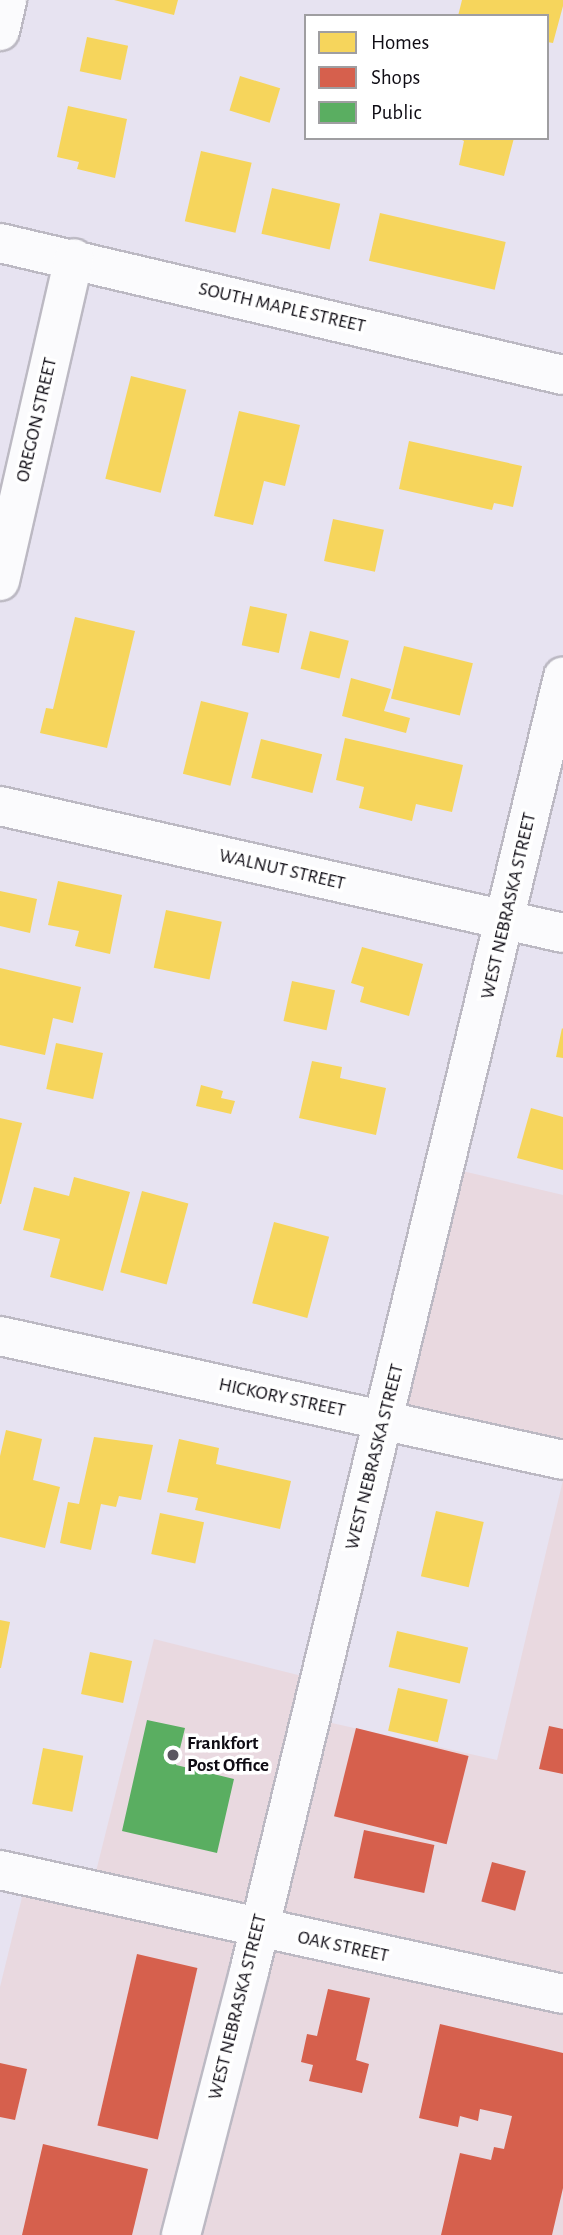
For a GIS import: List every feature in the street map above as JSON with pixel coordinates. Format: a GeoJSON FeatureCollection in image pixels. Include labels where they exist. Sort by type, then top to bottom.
{"type":"FeatureCollection","features":[{"type":"Feature","properties":{"kind":"street"},"geometry":{"type":"LineString","coordinates":[[0,31],[7,0]]}},
{"type":"Feature","properties":{"kind":"street","name":"SOUTH MAPLE STREET"},"geometry":{"type":"LineString","coordinates":[[0,243],[74,258],[563,375]]}},
{"type":"Feature","properties":{"kind":"street","name":"OREGON STREET"},"geometry":{"type":"LineString","coordinates":[[0,581],[74,258]]}},
{"type":"Feature","properties":{"kind":"street","name":"WEST NEBRASKA STREET"},"geometry":{"type":"LineString","coordinates":[[181,2235],[385,1420],[563,677]]}},
{"type":"Feature","properties":{"kind":"street","name":"WALNUT STREET"},"geometry":{"type":"LineString","coordinates":[[0,806],[563,933]]}},
{"type":"Feature","properties":{"kind":"street","name":"HICKORY STREET"},"geometry":{"type":"LineString","coordinates":[[0,1336],[563,1460]]}},
{"type":"Feature","properties":{"kind":"street","name":"OAK STREET"},"geometry":{"type":"LineString","coordinates":[[0,1870],[563,1994]]}},
{"type":"Feature","properties":{"kind":"shaded area"},"geometry":{"type":"Polygon","coordinates":[[[454,1169],[563,1195],[563,1465],[389,1426],[454,1169]]]}},
{"type":"Feature","properties":{"kind":"shaded area"},"geometry":{"type":"Polygon","coordinates":[[[563,1480],[563,1988],[263,1925],[314,1719],[497,1760],[563,1480]]]}},
{"type":"Feature","properties":{"kind":"shaded area"},"geometry":{"type":"Polygon","coordinates":[[[154,1639],[314,1679],[253,1922],[93,1883],[154,1639]]]}},
{"type":"Feature","properties":{"kind":"shaded area"},"geometry":{"type":"Polygon","coordinates":[[[26,1881],[250,1931],[173,2235],[0,2235],[0,1987],[26,1881]]]}},
{"type":"Feature","properties":{"kind":"shaded area"},"geometry":{"type":"Polygon","coordinates":[[[262,1937],[563,2002],[563,2235],[189,2235],[262,1937]]]}},
{"type":"Feature","properties":{"kind":"building: Homes"},"geometry":{"type":"Polygon","coordinates":[[[114,0],[178,0],[174,15],[114,0]]]}},
{"type":"Feature","properties":{"kind":"building: Homes"},"geometry":{"type":"Polygon","coordinates":[[[462,0],[563,0],[553,43],[549,42],[549,14],[458,14],[462,0]]]}},
{"type":"Feature","properties":{"kind":"building: Homes"},"geometry":{"type":"Polygon","coordinates":[[[87,37],[128,46],[121,80],[80,71],[87,37]]]}},
{"type":"Feature","properties":{"kind":"building: Homes"},"geometry":{"type":"Polygon","coordinates":[[[240,76],[280,88],[270,123],[229,110],[240,76]]]}},
{"type":"Feature","properties":{"kind":"building: Homes"},"geometry":{"type":"Polygon","coordinates":[[[68,106],[127,119],[115,178],[77,169],[79,162],[57,157],[68,106]]]}},
{"type":"Feature","properties":{"kind":"building: Homes"},"geometry":{"type":"Polygon","coordinates":[[[462,140],[513,140],[504,176],[459,165],[464,141],[462,140]]]}},
{"type":"Feature","properties":{"kind":"building: Homes"},"geometry":{"type":"Polygon","coordinates":[[[201,151],[252,163],[235,233],[185,221],[201,151]]]}},
{"type":"Feature","properties":{"kind":"building: Homes"},"geometry":{"type":"Polygon","coordinates":[[[272,188],[340,204],[330,250],[261,234],[272,188]]]}},
{"type":"Feature","properties":{"kind":"building: Homes"},"geometry":{"type":"Polygon","coordinates":[[[380,213],[506,242],[495,290],[369,261],[380,213]]]}},
{"type":"Feature","properties":{"kind":"building: Homes"},"geometry":{"type":"Polygon","coordinates":[[[131,376],[186,390],[161,493],[105,479],[131,376]]]}},
{"type":"Feature","properties":{"kind":"building: Homes"},"geometry":{"type":"Polygon","coordinates":[[[239,411],[300,425],[285,486],[264,481],[253,525],[214,516],[239,411]]]}},
{"type":"Feature","properties":{"kind":"building: Homes"},"geometry":{"type":"Polygon","coordinates":[[[409,441],[522,466],[513,507],[494,503],[492,510],[399,489],[409,441]]]}},
{"type":"Feature","properties":{"kind":"building: Homes"},"geometry":{"type":"Polygon","coordinates":[[[333,519],[384,530],[375,572],[324,561],[333,519]]]}},
{"type":"Feature","properties":{"kind":"building: Homes"},"geometry":{"type":"Polygon","coordinates":[[[250,606],[287,614],[279,653],[242,645],[250,606]]]}},
{"type":"Feature","properties":{"kind":"building: Homes"},"geometry":{"type":"Polygon","coordinates":[[[75,617],[135,631],[107,748],[40,733],[46,708],[53,709],[75,617]]]}},
{"type":"Feature","properties":{"kind":"building: Homes"},"geometry":{"type":"Polygon","coordinates":[[[310,631],[349,641],[339,679],[301,669],[310,631]]]}},
{"type":"Feature","properties":{"kind":"building: Homes"},"geometry":{"type":"Polygon","coordinates":[[[404,646],[473,663],[460,716],[391,698],[404,646]]]}},
{"type":"Feature","properties":{"kind":"building: Homes"},"geometry":{"type":"Polygon","coordinates":[[[351,678],[391,689],[384,711],[410,718],[406,733],[342,716],[351,678]]]}},
{"type":"Feature","properties":{"kind":"building: Homes"},"geometry":{"type":"Polygon","coordinates":[[[201,701],[249,713],[230,786],[183,774],[201,701]]]}},
{"type":"Feature","properties":{"kind":"building: Homes"},"geometry":{"type":"Polygon","coordinates":[[[345,738],[463,765],[452,812],[416,804],[412,821],[359,808],[364,787],[336,780],[345,738]]]}},
{"type":"Feature","properties":{"kind":"building: Homes"},"geometry":{"type":"Polygon","coordinates":[[[261,739],[322,754],[312,793],[251,778],[261,739]]]}},
{"type":"Feature","properties":{"kind":"building: Homes"},"geometry":{"type":"Polygon","coordinates":[[[58,881],[122,895],[110,954],[75,946],[79,931],[48,925],[58,881]]]}},
{"type":"Feature","properties":{"kind":"building: Homes"},"geometry":{"type":"Polygon","coordinates":[[[0,891],[37,899],[30,933],[0,926],[0,891]]]}},
{"type":"Feature","properties":{"kind":"building: Homes"},"geometry":{"type":"Polygon","coordinates":[[[166,910],[222,922],[209,980],[154,968],[166,910]]]}},
{"type":"Feature","properties":{"kind":"building: Homes"},"geometry":{"type":"Polygon","coordinates":[[[362,947],[423,964],[409,1016],[360,1002],[364,987],[351,983],[362,947]]]}},
{"type":"Feature","properties":{"kind":"building: Homes"},"geometry":{"type":"Polygon","coordinates":[[[0,968],[81,987],[73,1023],[53,1018],[45,1055],[0,1045],[0,968]]]}},
{"type":"Feature","properties":{"kind":"building: Homes"},"geometry":{"type":"Polygon","coordinates":[[[292,981],[335,990],[327,1030],[283,1021],[292,981]]]}},
{"type":"Feature","properties":{"kind":"building: Homes"},"geometry":{"type":"Polygon","coordinates":[[[563,1029],[563,1058],[556,1057],[563,1029]]]}},
{"type":"Feature","properties":{"kind":"building: Homes"},"geometry":{"type":"Polygon","coordinates":[[[56,1043],[103,1053],[93,1099],[46,1089],[56,1043]]]}},
{"type":"Feature","properties":{"kind":"building: Homes"},"geometry":{"type":"Polygon","coordinates":[[[312,1061],[342,1067],[340,1078],[386,1088],[376,1135],[299,1118],[312,1061]]]}},
{"type":"Feature","properties":{"kind":"building: Homes"},"geometry":{"type":"Polygon","coordinates":[[[201,1085],[223,1091],[221,1098],[235,1101],[231,1114],[196,1106],[201,1085]]]}},
{"type":"Feature","properties":{"kind":"building: Homes"},"geometry":{"type":"Polygon","coordinates":[[[531,1108],[563,1117],[563,1170],[517,1158],[531,1108]]]}},
{"type":"Feature","properties":{"kind":"building: Homes"},"geometry":{"type":"Polygon","coordinates":[[[0,1118],[22,1123],[1,1204],[0,1204],[0,1118]]]}},
{"type":"Feature","properties":{"kind":"building: Homes"},"geometry":{"type":"Polygon","coordinates":[[[74,1177],[130,1192],[103,1291],[50,1277],[60,1239],[23,1230],[34,1187],[69,1196],[74,1177]]]}},
{"type":"Feature","properties":{"kind":"building: Homes"},"geometry":{"type":"Polygon","coordinates":[[[142,1191],[188,1203],[167,1285],[120,1272],[142,1191]]]}},
{"type":"Feature","properties":{"kind":"building: Homes"},"geometry":{"type":"Polygon","coordinates":[[[274,1222],[329,1237],[307,1318],[252,1303],[274,1222]]]}},
{"type":"Feature","properties":{"kind":"building: Homes"},"geometry":{"type":"Polygon","coordinates":[[[6,1430],[42,1439],[33,1480],[60,1487],[45,1548],[0,1537],[0,1456],[6,1430]]]}},
{"type":"Feature","properties":{"kind":"building: Homes"},"geometry":{"type":"Polygon","coordinates":[[[94,1437],[153,1445],[141,1500],[119,1496],[116,1507],[101,1504],[91,1550],[60,1543],[68,1502],[79,1504],[94,1437]]]}},
{"type":"Feature","properties":{"kind":"building: Homes"},"geometry":{"type":"Polygon","coordinates":[[[179,1439],[219,1448],[216,1464],[291,1481],[280,1529],[195,1510],[198,1498],[167,1492],[179,1439]]]}},
{"type":"Feature","properties":{"kind":"building: Homes"},"geometry":{"type":"Polygon","coordinates":[[[436,1511],[484,1522],[469,1587],[421,1576],[436,1511]]]}},
{"type":"Feature","properties":{"kind":"building: Homes"},"geometry":{"type":"Polygon","coordinates":[[[160,1513],[204,1522],[195,1563],[151,1554],[160,1513]]]}},
{"type":"Feature","properties":{"kind":"building: Homes"},"geometry":{"type":"Polygon","coordinates":[[[0,1620],[10,1622],[1,1668],[0,1668],[0,1620]]]}},
{"type":"Feature","properties":{"kind":"building: Homes"},"geometry":{"type":"Polygon","coordinates":[[[397,1631],[468,1647],[460,1683],[389,1667],[397,1631]]]}},
{"type":"Feature","properties":{"kind":"building: Homes"},"geometry":{"type":"Polygon","coordinates":[[[90,1652],[132,1661],[123,1703],[81,1694],[90,1652]]]}},
{"type":"Feature","properties":{"kind":"building: Homes"},"geometry":{"type":"Polygon","coordinates":[[[398,1688],[448,1699],[438,1742],[388,1731],[398,1688]]]}},
{"type":"Feature","properties":{"kind":"building: Homes"},"geometry":{"type":"Polygon","coordinates":[[[43,1748],[83,1756],[72,1812],[32,1804],[43,1748]]]}},
{"type":"Feature","properties":{"kind":"building: Shops"},"geometry":{"type":"Polygon","coordinates":[[[549,1726],[563,1729],[563,1774],[539,1769],[549,1726]]]}},
{"type":"Feature","properties":{"kind":"building: Shops"},"geometry":{"type":"Polygon","coordinates":[[[356,1728],[469,1756],[447,1844],[334,1816],[356,1728]]]}},
{"type":"Feature","properties":{"kind":"building: Shops"},"geometry":{"type":"Polygon","coordinates":[[[364,1830],[434,1845],[424,1893],[354,1878],[364,1830]]]}},
{"type":"Feature","properties":{"kind":"building: Shops"},"geometry":{"type":"Polygon","coordinates":[[[492,1862],[526,1871],[515,1911],[481,1902],[492,1862]]]}},
{"type":"Feature","properties":{"kind":"building: Shops"},"geometry":{"type":"Polygon","coordinates":[[[137,1954],[197,1968],[158,2139],[97,2125],[137,1954]]]}},
{"type":"Feature","properties":{"kind":"building: Shops"},"geometry":{"type":"Polygon","coordinates":[[[328,1989],[370,1998],[356,2060],[369,2064],[362,2093],[309,2081],[313,2065],[301,2062],[307,2034],[317,2036],[328,1989]]]}},
{"type":"Feature","properties":{"kind":"building: Shops"},"geometry":{"type":"Polygon","coordinates":[[[440,2024],[563,2053],[563,2188],[552,2235],[441,2235],[460,2153],[491,2160],[494,2147],[504,2149],[512,2116],[480,2109],[478,2121],[460,2116],[458,2127],[419,2118],[440,2024]]]}},
{"type":"Feature","properties":{"kind":"building: Shops"},"geometry":{"type":"Polygon","coordinates":[[[0,2063],[27,2069],[15,2120],[0,2117],[0,2063]]]}},
{"type":"Feature","properties":{"kind":"building: Shops"},"geometry":{"type":"Polygon","coordinates":[[[43,2144],[148,2169],[132,2235],[22,2235],[43,2144]]]}},
{"type":"Feature","properties":{"kind":"building: Public"},"geometry":{"type":"Polygon","coordinates":[[[147,1720],[185,1728],[176,1765],[234,1779],[217,1853],[122,1831],[147,1720]]]}},
{"type":"Feature","properties":{"kind":"place","name":"Frankfort Post Office"},"geometry":{"type":"Point","coordinates":[173,1755]}}]}
